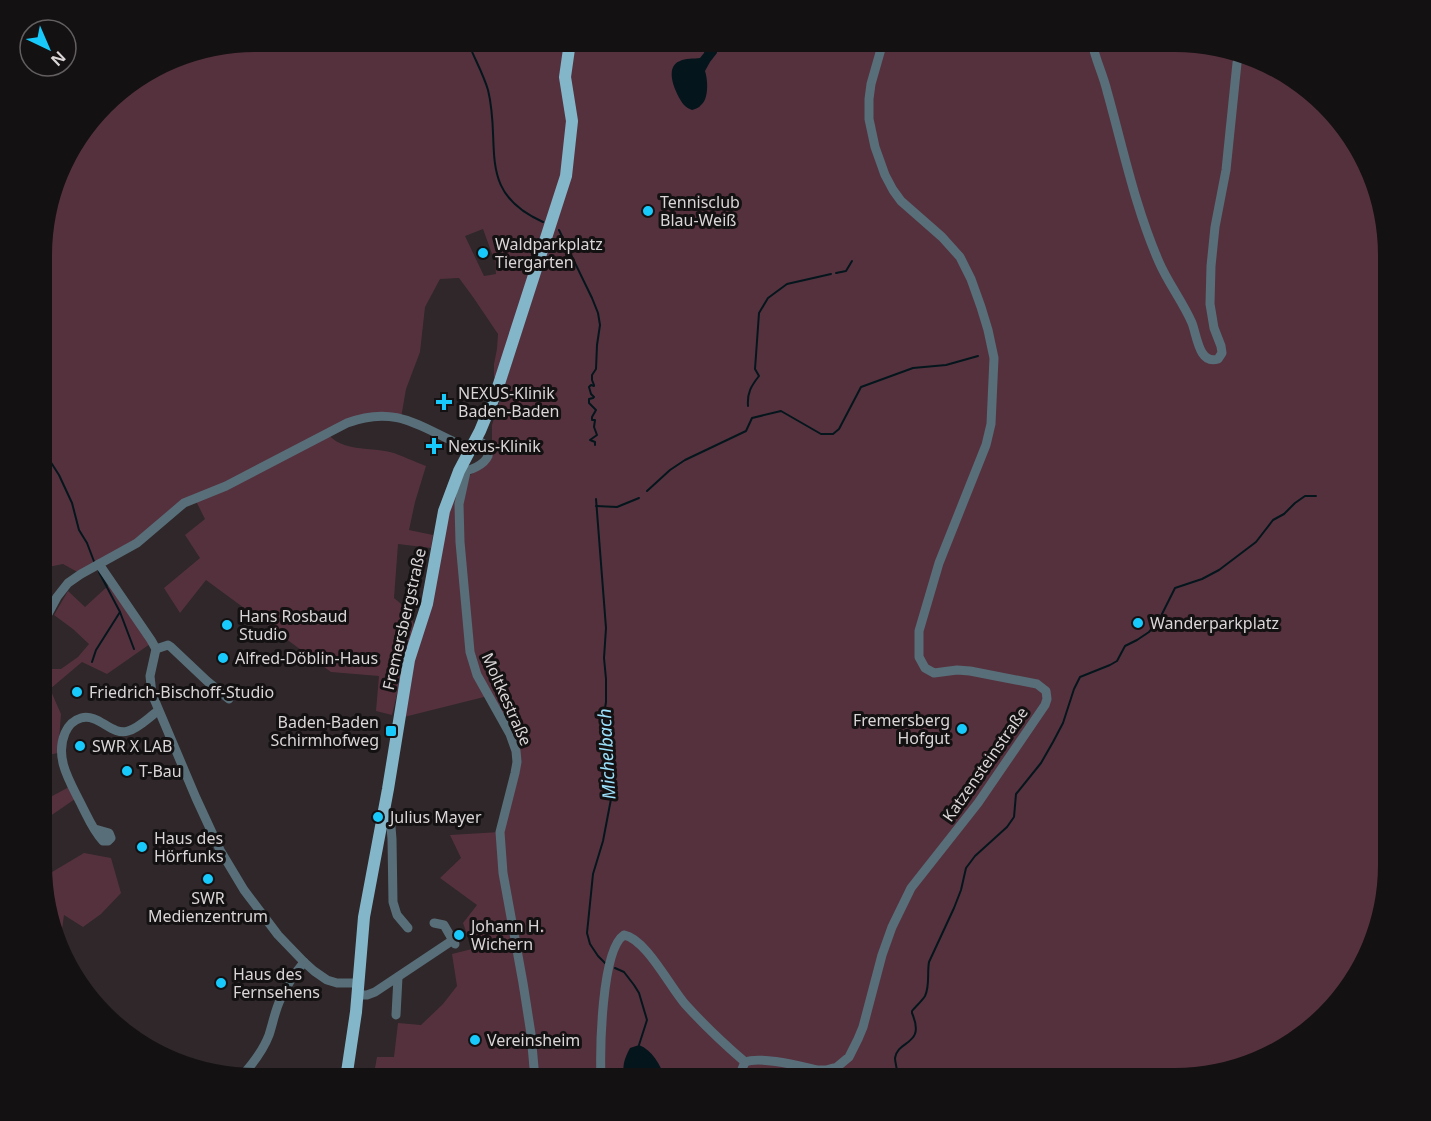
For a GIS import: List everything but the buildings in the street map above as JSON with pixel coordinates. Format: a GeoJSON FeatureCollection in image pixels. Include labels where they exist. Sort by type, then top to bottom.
{"type":"FeatureCollection","features":[{"type":"Feature","properties":{"kind":"main road","name":"Fremersbergstraße"},"geometry":{"type":"LineString","coordinates":[[347,1068],[358,989],[364,916],[409,660],[427,604],[444,511],[497,390],[566,176],[572,121],[566,77],[569,52]]}},
{"type":"Feature","properties":{"kind":"street","name":"Katzensteinstraße"},"geometry":{"type":"LineString","coordinates":[[833,1068],[846,1061],[858,1040],[882,955],[892,927],[911,888],[992,783],[1047,699],[1046,691],[1037,684],[970,671],[934,673],[925,668],[920,657],[919,631],[939,562],[986,445],[991,424],[994,358],[981,307],[960,257],[942,237],[901,201],[885,175],[875,147],[869,119],[871,84],[880,53]]}},
{"type":"Feature","properties":{"kind":"street"},"geometry":{"type":"LineString","coordinates":[[1095,53],[1135,196],[1159,263],[1192,322],[1201,351],[1207,359],[1214,360],[1222,352],[1214,328],[1210,304],[1211,266],[1215,227],[1226,170],[1237,62]]}},
{"type":"Feature","properties":{"kind":"street"},"geometry":{"type":"LineString","coordinates":[[53,605],[68,584],[81,574],[137,543],[184,503],[226,486],[355,420],[374,417],[401,418],[473,444],[487,446],[488,457],[482,464],[463,472]]}},
{"type":"Feature","properties":{"kind":"street","name":"Moltkestraße"},"geometry":{"type":"LineString","coordinates":[[463,472],[459,504],[460,542],[470,652],[477,675],[510,734],[516,751],[515,773],[500,832],[503,873],[523,983],[534,1068]]}},
{"type":"Feature","properties":{"kind":"street"},"geometry":{"type":"LineString","coordinates":[[97,565],[152,640],[156,649],[150,676],[152,694],[158,711],[210,828],[234,874],[278,935],[304,962],[327,980],[358,989],[367,995],[454,942],[444,925],[434,923]]}},
{"type":"Feature","properties":{"kind":"street"},"geometry":{"type":"LineString","coordinates":[[156,649],[168,645],[171,647],[229,699]]}},
{"type":"Feature","properties":{"kind":"street"},"geometry":{"type":"LineString","coordinates":[[95,829],[67,777],[62,762],[62,741],[67,729],[75,720],[84,717],[124,732],[131,730],[158,711]]}},
{"type":"Feature","properties":{"kind":"street"},"geometry":{"type":"LineString","coordinates":[[384,812],[390,815],[393,902],[397,915],[408,928]]}},
{"type":"Feature","properties":{"kind":"street"},"geometry":{"type":"LineString","coordinates":[[601,1068],[607,979],[612,956],[618,941],[624,935],[629,936],[644,949],[683,1001],[715,1036],[745,1062],[743,1068]]}},
{"type":"Feature","properties":{"kind":"street"},"geometry":{"type":"LineString","coordinates":[[249,1068],[257,1059],[268,1036],[280,999],[304,962]]}},
{"type":"Feature","properties":{"kind":"street"},"geometry":{"type":"LineString","coordinates":[[396,1015],[398,977]]}},
{"type":"Feature","properties":{"kind":"street","name":"Katzensteinstraße"},"geometry":{"type":"LineString","coordinates":[[745,1062],[762,1061],[805,1068]]}},
{"type":"Feature","properties":{"kind":"shaded area"},"geometry":{"type":"Polygon","coordinates":[[[256,52],[1189,53],[1215,56],[1253,68],[1277,80],[1299,94],[1319,112],[1337,132],[1358,166],[1372,203],[1377,229],[1378,256],[1377,892],[1372,918],[1363,943],[1337,989],[1299,1027],[1265,1048],[1228,1062],[1202,1067],[1175,1068],[375,1068],[377,1057],[394,1057],[398,1023],[421,1025],[443,1004],[457,986],[452,954],[472,949],[463,923],[477,905],[440,878],[461,858],[450,835],[500,832],[516,751],[488,696],[404,717],[417,643],[454,492],[469,476],[486,464],[492,455],[492,425],[538,281],[501,379],[494,377],[498,334],[459,278],[440,279],[425,307],[420,352],[406,389],[401,418],[384,416],[327,433],[333,439],[348,446],[390,452],[426,466],[409,530],[433,535],[431,548],[398,544],[394,598],[406,608],[414,624],[392,715],[376,711],[379,676],[331,672],[206,580],[180,613],[164,588],[200,558],[185,535],[205,519],[196,501],[190,499],[147,535],[81,574],[63,564],[52,566],[52,256],[56,216],[63,190],[80,154],[103,122],[143,87],[166,73],[190,63],[216,56],[256,52]],[[483,229],[465,236],[484,276],[496,274],[495,262],[483,229]]]}},
{"type":"Feature","properties":{"kind":"shaded area"},"geometry":{"type":"Polygon","coordinates":[[[717,52],[705,71],[707,94],[704,102],[692,110],[684,105],[678,95],[673,82],[672,69],[682,60],[700,58],[704,53],[717,52]]]}},
{"type":"Feature","properties":{"kind":"shaded area"},"geometry":{"type":"Polygon","coordinates":[[[109,585],[150,644],[107,674],[82,662],[53,687],[53,669],[61,669],[78,657],[89,644],[54,615],[68,591],[85,607],[109,585]]]}},
{"type":"Feature","properties":{"kind":"shaded area"},"geometry":{"type":"Polygon","coordinates":[[[53,695],[61,714],[58,753],[53,754],[53,695]]]}},
{"type":"Feature","properties":{"kind":"shaded area"},"geometry":{"type":"Polygon","coordinates":[[[69,787],[75,799],[53,814],[53,796],[69,787]]]}},
{"type":"Feature","properties":{"kind":"shaded area"},"geometry":{"type":"Polygon","coordinates":[[[84,853],[111,858],[121,893],[101,914],[83,927],[64,915],[62,927],[56,905],[53,871],[84,853]]]}},
{"type":"Feature","properties":{"kind":"shaded area"},"geometry":{"type":"Polygon","coordinates":[[[639,1045],[648,1050],[661,1068],[623,1068],[630,1048],[639,1045]]]}},
{"type":"Feature","properties":{"kind":"waterway","name":"Michelbach"},"geometry":{"type":"LineString","coordinates":[[473,52],[488,90],[492,110],[495,165],[499,182],[508,196],[522,210],[543,222]]}},
{"type":"Feature","properties":{"kind":"waterway","name":"Michelbach"},"geometry":{"type":"LineString","coordinates":[[559,230],[598,313],[600,325],[596,369],[592,375],[594,386],[589,387],[594,397],[589,399],[589,403],[596,410],[592,420],[595,420],[594,427],[597,435],[590,440],[595,442],[595,445]]}},
{"type":"Feature","properties":{"kind":"waterway"},"geometry":{"type":"LineString","coordinates":[[836,273],[846,271],[852,261]]}},
{"type":"Feature","properties":{"kind":"waterway"},"geometry":{"type":"LineString","coordinates":[[748,406],[750,390],[759,376],[755,369],[759,313],[768,298],[787,284],[831,274]]}},
{"type":"Feature","properties":{"kind":"waterway"},"geometry":{"type":"LineString","coordinates":[[647,491],[685,460],[746,431],[752,418],[781,411],[821,434],[833,434],[839,429],[861,387],[913,368],[946,365],[978,356]]}},
{"type":"Feature","properties":{"kind":"waterway"},"geometry":{"type":"LineString","coordinates":[[52,465],[72,503],[79,530],[95,564]]}},
{"type":"Feature","properties":{"kind":"waterway"},"geometry":{"type":"LineString","coordinates":[[896,1068],[897,1052],[914,1037],[916,1031],[912,1011],[927,992],[929,962],[954,908],[966,868],[1014,817],[1016,794],[1041,763],[1053,742],[1063,723],[1080,677],[1117,661],[1125,646],[1149,632],[1159,620],[1175,588],[1202,579],[1219,570],[1256,542],[1273,520],[1284,514],[1295,503],[1305,496],[1316,496]]}},
{"type":"Feature","properties":{"kind":"waterway"},"geometry":{"type":"LineString","coordinates":[[596,506],[617,507],[639,498]]}},
{"type":"Feature","properties":{"kind":"waterway","name":"Michelbach"},"geometry":{"type":"LineString","coordinates":[[596,499],[606,628],[603,753],[609,771],[611,799],[603,841],[593,874],[587,933],[590,944],[606,964]]}},
{"type":"Feature","properties":{"kind":"waterway"},"geometry":{"type":"LineString","coordinates":[[99,572],[120,612],[134,649]]}},
{"type":"Feature","properties":{"kind":"waterway"},"geometry":{"type":"LineString","coordinates":[[92,662],[96,650],[120,612]]}},
{"type":"Feature","properties":{"kind":"waterway","name":"Michelbach"},"geometry":{"type":"LineString","coordinates":[[615,968],[624,972],[639,993],[647,1020],[639,1045]]}},
{"type":"Feature","properties":{"kind":"place","name":"Tennisclub Blau-Weiß"},"geometry":{"type":"Point","coordinates":[648,211]}},
{"type":"Feature","properties":{"kind":"place","name":"Waldparkplatz Tiergarten"},"geometry":{"type":"Point","coordinates":[483,253]}},
{"type":"Feature","properties":{"kind":"place","name":"NEXUS-Klinik Baden-Baden"},"geometry":{"type":"Point","coordinates":[444,402]}},
{"type":"Feature","properties":{"kind":"place","name":"Nexus-Klinik"},"geometry":{"type":"Point","coordinates":[434,446]}},
{"type":"Feature","properties":{"kind":"place","name":"Wanderparkplatz"},"geometry":{"type":"Point","coordinates":[1138,623]}},
{"type":"Feature","properties":{"kind":"place","name":"Hans Rosbaud Studio"},"geometry":{"type":"Point","coordinates":[227,625]}},
{"type":"Feature","properties":{"kind":"place","name":"Alfred-Döblin-Haus"},"geometry":{"type":"Point","coordinates":[223,658]}},
{"type":"Feature","properties":{"kind":"place","name":"Friedrich-Bischoff-Studio"},"geometry":{"type":"Point","coordinates":[77,692]}},
{"type":"Feature","properties":{"kind":"place","name":"Fremersberg Hofgut"},"geometry":{"type":"Point","coordinates":[962,729]}},
{"type":"Feature","properties":{"kind":"place","name":"Baden-Baden Schirmhofweg"},"geometry":{"type":"Point","coordinates":[391,731]}},
{"type":"Feature","properties":{"kind":"place","name":"SWR X LAB"},"geometry":{"type":"Point","coordinates":[80,746]}},
{"type":"Feature","properties":{"kind":"place","name":"T-Bau"},"geometry":{"type":"Point","coordinates":[127,771]}},
{"type":"Feature","properties":{"kind":"place","name":"Julius Mayer"},"geometry":{"type":"Point","coordinates":[378,817]}},
{"type":"Feature","properties":{"kind":"place","name":"Haus des Hörfunks"},"geometry":{"type":"Point","coordinates":[142,847]}},
{"type":"Feature","properties":{"kind":"place","name":"SWR Medienzentrum"},"geometry":{"type":"Point","coordinates":[208,879]}},
{"type":"Feature","properties":{"kind":"place","name":"Johann H. Wichern"},"geometry":{"type":"Point","coordinates":[459,935]}},
{"type":"Feature","properties":{"kind":"place","name":"Haus des Fernsehens"},"geometry":{"type":"Point","coordinates":[221,983]}},
{"type":"Feature","properties":{"kind":"place","name":"Vereinsheim"},"geometry":{"type":"Point","coordinates":[475,1040]}}]}
